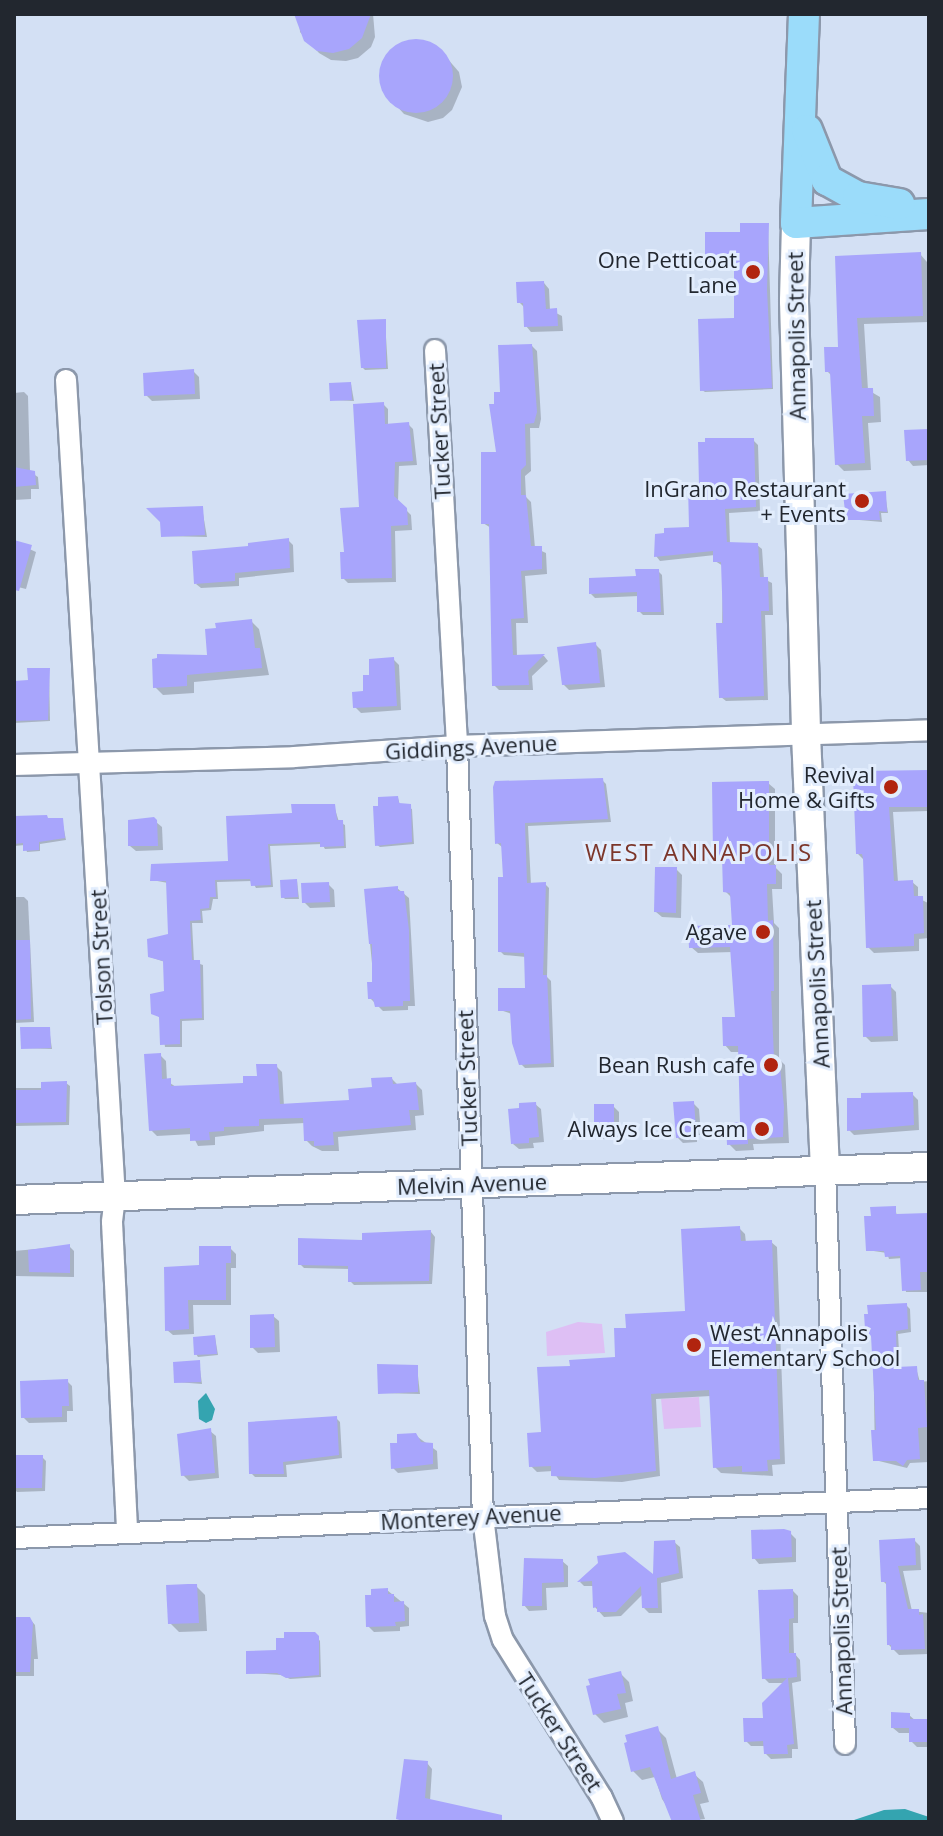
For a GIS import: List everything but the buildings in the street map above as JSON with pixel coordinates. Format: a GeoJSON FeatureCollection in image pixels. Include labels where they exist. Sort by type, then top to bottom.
{"type":"FeatureCollection","features":[{"type":"Feature","properties":{"kind":"main road"},"geometry":{"type":"LineString","coordinates":[[804,14],[796,223],[929,211]]}},
{"type":"Feature","properties":{"kind":"main road"},"geometry":{"type":"LineString","coordinates":[[801,114],[827,180],[842,191],[929,211]]}},
{"type":"Feature","properties":{"kind":"street","name":"Annapolis Street"},"geometry":{"type":"LineString","coordinates":[[796,223],[794,301],[806,735],[845,1744]]}},
{"type":"Feature","properties":{"kind":"street","name":"Tucker Street"},"geometry":{"type":"LineString","coordinates":[[435,350],[457,746],[483,1516],[495,1616],[503,1640],[602,1798],[613,1822]]}},
{"type":"Feature","properties":{"kind":"street","name":"Tolson Street"},"geometry":{"type":"LineString","coordinates":[[66,380],[115,1197],[112,1222],[127,1533]]}},
{"type":"Feature","properties":{"kind":"street","name":"Giddings Avenue"},"geometry":{"type":"LineString","coordinates":[[14,765],[294,757],[457,746],[929,730]]}},
{"type":"Feature","properties":{"kind":"street","name":"Melvin Avenue"},"geometry":{"type":"LineString","coordinates":[[14,1200],[929,1167]]}},
{"type":"Feature","properties":{"kind":"street","name":"Monterey Avenue"},"geometry":{"type":"LineString","coordinates":[[14,1538],[929,1498]]}},
{"type":"Feature","properties":{"kind":"shaded area"},"geometry":{"type":"Polygon","coordinates":[[[578,1322],[602,1324],[605,1353],[547,1356],[546,1332],[578,1322]]]}},
{"type":"Feature","properties":{"kind":"shaded area"},"geometry":{"type":"Polygon","coordinates":[[[699,1397],[701,1427],[664,1429],[661,1399],[699,1397]]]}},
{"type":"Feature","properties":{"kind":"water"},"geometry":{"type":"Polygon","coordinates":[[[206,1393],[215,1409],[212,1420],[206,1423],[199,1419],[198,1401],[206,1393]]]}},
{"type":"Feature","properties":{"kind":"water"},"geometry":{"type":"Polygon","coordinates":[[[905,1809],[929,1817],[929,1822],[848,1822],[884,1810],[905,1809]]]}},
{"type":"Feature","properties":{"kind":"place","name":"One Petticoat Lane"},"geometry":{"type":"Point","coordinates":[753,272]}},
{"type":"Feature","properties":{"kind":"place","name":"InGrano Restaurant + Events"},"geometry":{"type":"Point","coordinates":[862,501]}},
{"type":"Feature","properties":{"kind":"place","name":"Revival Home & Gifts"},"geometry":{"type":"Point","coordinates":[891,787]}},
{"type":"Feature","properties":{"kind":"place","name":"Agave"},"geometry":{"type":"Point","coordinates":[763,932]}},
{"type":"Feature","properties":{"kind":"place","name":"Bean Rush cafe"},"geometry":{"type":"Point","coordinates":[771,1065]}},
{"type":"Feature","properties":{"kind":"place","name":"Always Ice Cream"},"geometry":{"type":"Point","coordinates":[762,1129]}},
{"type":"Feature","properties":{"kind":"place","name":"West Annapolis Elementary School"},"geometry":{"type":"Point","coordinates":[694,1345]}},
{"type":"Feature","properties":{"kind":"district","name":"WEST ANNAPOLIS"},"geometry":{"type":"Point","coordinates":[699,852]}}]}
